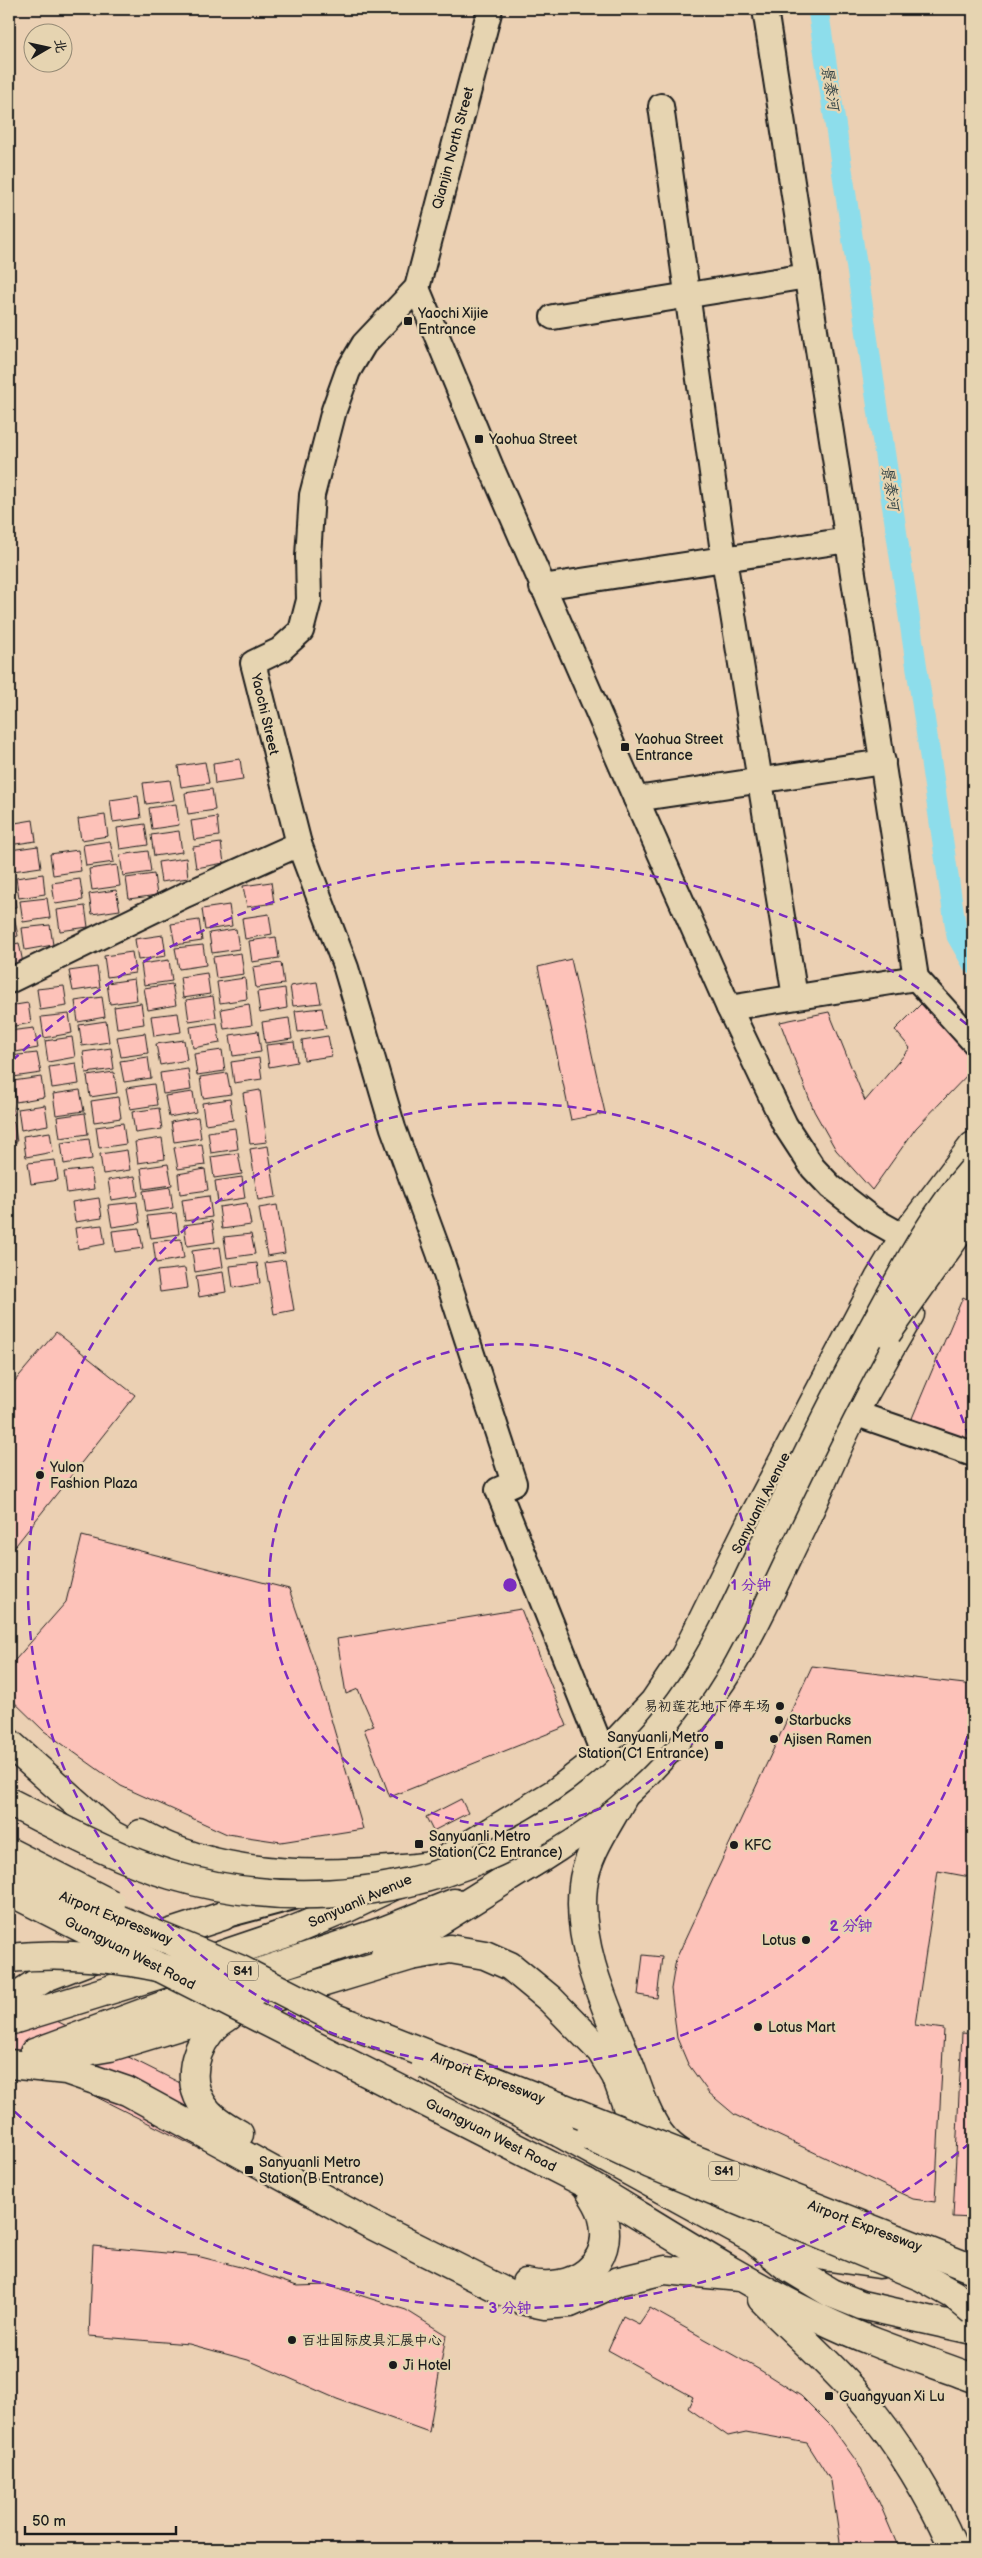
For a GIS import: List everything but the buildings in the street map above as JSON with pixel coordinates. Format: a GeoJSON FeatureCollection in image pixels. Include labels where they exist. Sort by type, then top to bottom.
{"type":"FeatureCollection","features":[{"type":"Feature","properties":{"kind":"main road","name":"Sanyuanli Avenue"},"geometry":{"type":"LineString","coordinates":[[9,2021],[149,1979],[287,1932],[347,1908],[435,1866],[555,1793],[604,1755],[654,1702],[685,1656],[823,1382],[904,1237],[973,1146]]}},
{"type":"Feature","properties":{"kind":"main road"},"geometry":{"type":"LineString","coordinates":[[9,1802],[105,1850],[170,1875],[230,1888],[276,1895],[352,1894],[390,1887],[468,1865],[531,1835],[579,1805],[624,1767],[658,1731],[677,1707],[711,1654],[859,1352],[906,1267],[949,1200],[973,1170]]}},
{"type":"Feature","properties":{"kind":"main road"},"geometry":{"type":"LineString","coordinates":[[799,1472],[899,1315],[973,1212]]}},
{"type":"Feature","properties":{"kind":"main road"},"geometry":{"type":"LineString","coordinates":[[361,1970],[581,1831],[623,1797],[692,1721],[722,1679],[777,1576],[854,1413],[934,1273],[973,1217]]}},
{"type":"Feature","properties":{"kind":"main road"},"geometry":{"type":"LineString","coordinates":[[9,1725],[127,1826],[183,1853],[230,1866],[314,1874],[346,1874],[435,1866]]}},
{"type":"Feature","properties":{"kind":"main road"},"geometry":{"type":"LineString","coordinates":[[9,1743],[112,1835],[150,1856],[212,1875],[225,1881],[233,1888],[235,1897],[230,1911],[223,1916],[70,1967],[46,1977],[9,2001]]}},
{"type":"Feature","properties":{"kind":"main road"},"geometry":{"type":"LineString","coordinates":[[623,1797],[590,1858],[583,1884],[581,1915],[587,1947],[603,1998],[652,2121],[669,2144],[683,2155],[841,2223],[865,2237],[904,2266]]}},
{"type":"Feature","properties":{"kind":"main road"},"geometry":{"type":"LineString","coordinates":[[9,1852],[560,2133],[753,2239],[806,2280],[861,2305],[973,2330]]}},
{"type":"Feature","properties":{"kind":"main road"},"geometry":{"type":"LineString","coordinates":[[9,2063],[192,1995],[394,1927],[466,1898],[532,1863]]}},
{"type":"Feature","properties":{"kind":"main road","name":"Airport Expressway"},"geometry":{"type":"LineString","coordinates":[[9,1874],[239,1969],[335,2018],[973,2269]]}},
{"type":"Feature","properties":{"kind":"main road","name":"Guangyuan West Road"},"geometry":{"type":"LineString","coordinates":[[9,1891],[585,2183],[740,2277],[852,2333],[973,2378]]}},
{"type":"Feature","properties":{"kind":"main road"},"geometry":{"type":"LineString","coordinates":[[9,2063],[110,2047],[246,2007],[361,1970],[411,1956],[450,1949],[486,1956],[510,1966],[550,1999],[601,2051],[616,2076],[628,2109],[632,2131],[628,2144],[618,2152],[601,2156]]}},
{"type":"Feature","properties":{"kind":"main road"},"geometry":{"type":"LineString","coordinates":[[9,1958],[74,1955],[150,1965],[222,1982],[335,2018]]}},
{"type":"Feature","properties":{"kind":"main road"},"geometry":{"type":"LineString","coordinates":[[246,2007],[214,2024],[204,2038],[197,2056],[194,2087],[210,2115],[227,2127],[410,2225],[524,2282],[543,2287],[560,2286],[576,2279],[601,2258],[604,2225],[601,2212],[585,2183]]}},
{"type":"Feature","properties":{"kind":"main road"},"geometry":{"type":"LineString","coordinates":[[9,2063],[74,2072],[128,2091],[368,2223],[521,2300],[545,2305],[570,2303],[619,2281],[665,2270],[740,2277],[864,2401],[914,2473],[944,2524],[954,2549]]}},
{"type":"Feature","properties":{"kind":"main road"},"geometry":{"type":"LineString","coordinates":[[475,2073],[551,2117],[650,2164],[922,2277],[954,2295],[973,2310]]}},
{"type":"Feature","properties":{"kind":"main road"},"geometry":{"type":"LineString","coordinates":[[753,2239],[846,2260],[927,2267],[973,2262]]}},
{"type":"Feature","properties":{"kind":"main road"},"geometry":{"type":"LineString","coordinates":[[914,2473],[936,2549]]}},
{"type":"Feature","properties":{"kind":"street","name":"Qianjin North Street"},"geometry":{"type":"LineString","coordinates":[[417,288],[490,9]]}},
{"type":"Feature","properties":{"kind":"street"},"geometry":{"type":"LineString","coordinates":[[765,9],[916,978],[973,1040]]}},
{"type":"Feature","properties":{"kind":"street"},"geometry":{"type":"LineString","coordinates":[[661,106],[724,559],[758,780],[795,997]]}},
{"type":"Feature","properties":{"kind":"street"},"geometry":{"type":"LineString","coordinates":[[553,317],[807,276]]}},
{"type":"Feature","properties":{"kind":"street"},"geometry":{"type":"LineString","coordinates":[[417,288],[542,587],[729,1008],[785,1125],[814,1168],[848,1202],[872,1220],[904,1237],[918,1248],[930,1263],[934,1273]]}},
{"type":"Feature","properties":{"kind":"street","name":"Yaochi Street"},"geometry":{"type":"LineString","coordinates":[[299,844],[253,663],[280,650],[301,631],[309,600],[308,556],[312,495],[334,410],[348,371],[364,344],[417,288]]}},
{"type":"Feature","properties":{"kind":"street"},"geometry":{"type":"LineString","coordinates":[[542,587],[848,540]]}},
{"type":"Feature","properties":{"kind":"street"},"geometry":{"type":"LineString","coordinates":[[636,800],[883,762]]}},
{"type":"Feature","properties":{"kind":"street"},"geometry":{"type":"LineString","coordinates":[[9,980],[185,895],[299,844],[346,968],[392,1128],[439,1253],[514,1483],[498,1490],[604,1755]]}},
{"type":"Feature","properties":{"kind":"street"},"geometry":{"type":"LineString","coordinates":[[729,1008],[916,978]]}},
{"type":"Feature","properties":{"kind":"street"},"geometry":{"type":"LineString","coordinates":[[854,1413],[973,1454]]}},
{"type":"Feature","properties":{"kind":"street"},"geometry":{"type":"LineString","coordinates":[[223,1916],[328,1888],[435,1866]]}},
{"type":"Feature","properties":{"kind":"waterway","name":"景泰河"},"geometry":{"type":"LineString","coordinates":[[818,9],[957,936],[973,964]]}},
{"type":"Feature","properties":{"kind":"place","name":"Yaochi Xijie Entrance"},"geometry":{"type":"Point","coordinates":[408,321]}},
{"type":"Feature","properties":{"kind":"place","name":"Yaohua Street"},"geometry":{"type":"Point","coordinates":[479,439]}},
{"type":"Feature","properties":{"kind":"place","name":"Yaohua Street Entrance"},"geometry":{"type":"Point","coordinates":[625,747]}},
{"type":"Feature","properties":{"kind":"place","name":"Yulon Fashion Plaza"},"geometry":{"type":"Point","coordinates":[40,1475]}},
{"type":"Feature","properties":{"kind":"place","name":"易初莲花地下停车场"},"geometry":{"type":"Point","coordinates":[780,1706]}},
{"type":"Feature","properties":{"kind":"place","name":"Starbucks"},"geometry":{"type":"Point","coordinates":[779,1720]}},
{"type":"Feature","properties":{"kind":"place","name":"Ajisen Ramen"},"geometry":{"type":"Point","coordinates":[774,1739]}},
{"type":"Feature","properties":{"kind":"place","name":"Sanyuanli Metro Station(C1 Entrance)"},"geometry":{"type":"Point","coordinates":[719,1745]}},
{"type":"Feature","properties":{"kind":"place","name":"Sanyuanli Metro Station(C2 Entrance)"},"geometry":{"type":"Point","coordinates":[419,1844]}},
{"type":"Feature","properties":{"kind":"place","name":"KFC"},"geometry":{"type":"Point","coordinates":[734,1845]}},
{"type":"Feature","properties":{"kind":"place","name":"Lotus"},"geometry":{"type":"Point","coordinates":[806,1940]}},
{"type":"Feature","properties":{"kind":"place","name":"Lotus Mart"},"geometry":{"type":"Point","coordinates":[758,2027]}},
{"type":"Feature","properties":{"kind":"place","name":"Sanyuanli Metro Station(B Entrance)"},"geometry":{"type":"Point","coordinates":[249,2170]}},
{"type":"Feature","properties":{"kind":"place","name":"百壮国际皮具汇展中心"},"geometry":{"type":"Point","coordinates":[292,2340]}},
{"type":"Feature","properties":{"kind":"place","name":"Ji Hotel"},"geometry":{"type":"Point","coordinates":[393,2365]}},
{"type":"Feature","properties":{"kind":"place","name":"Guangyuan Xi Lu"},"geometry":{"type":"Point","coordinates":[829,2396]}}]}
